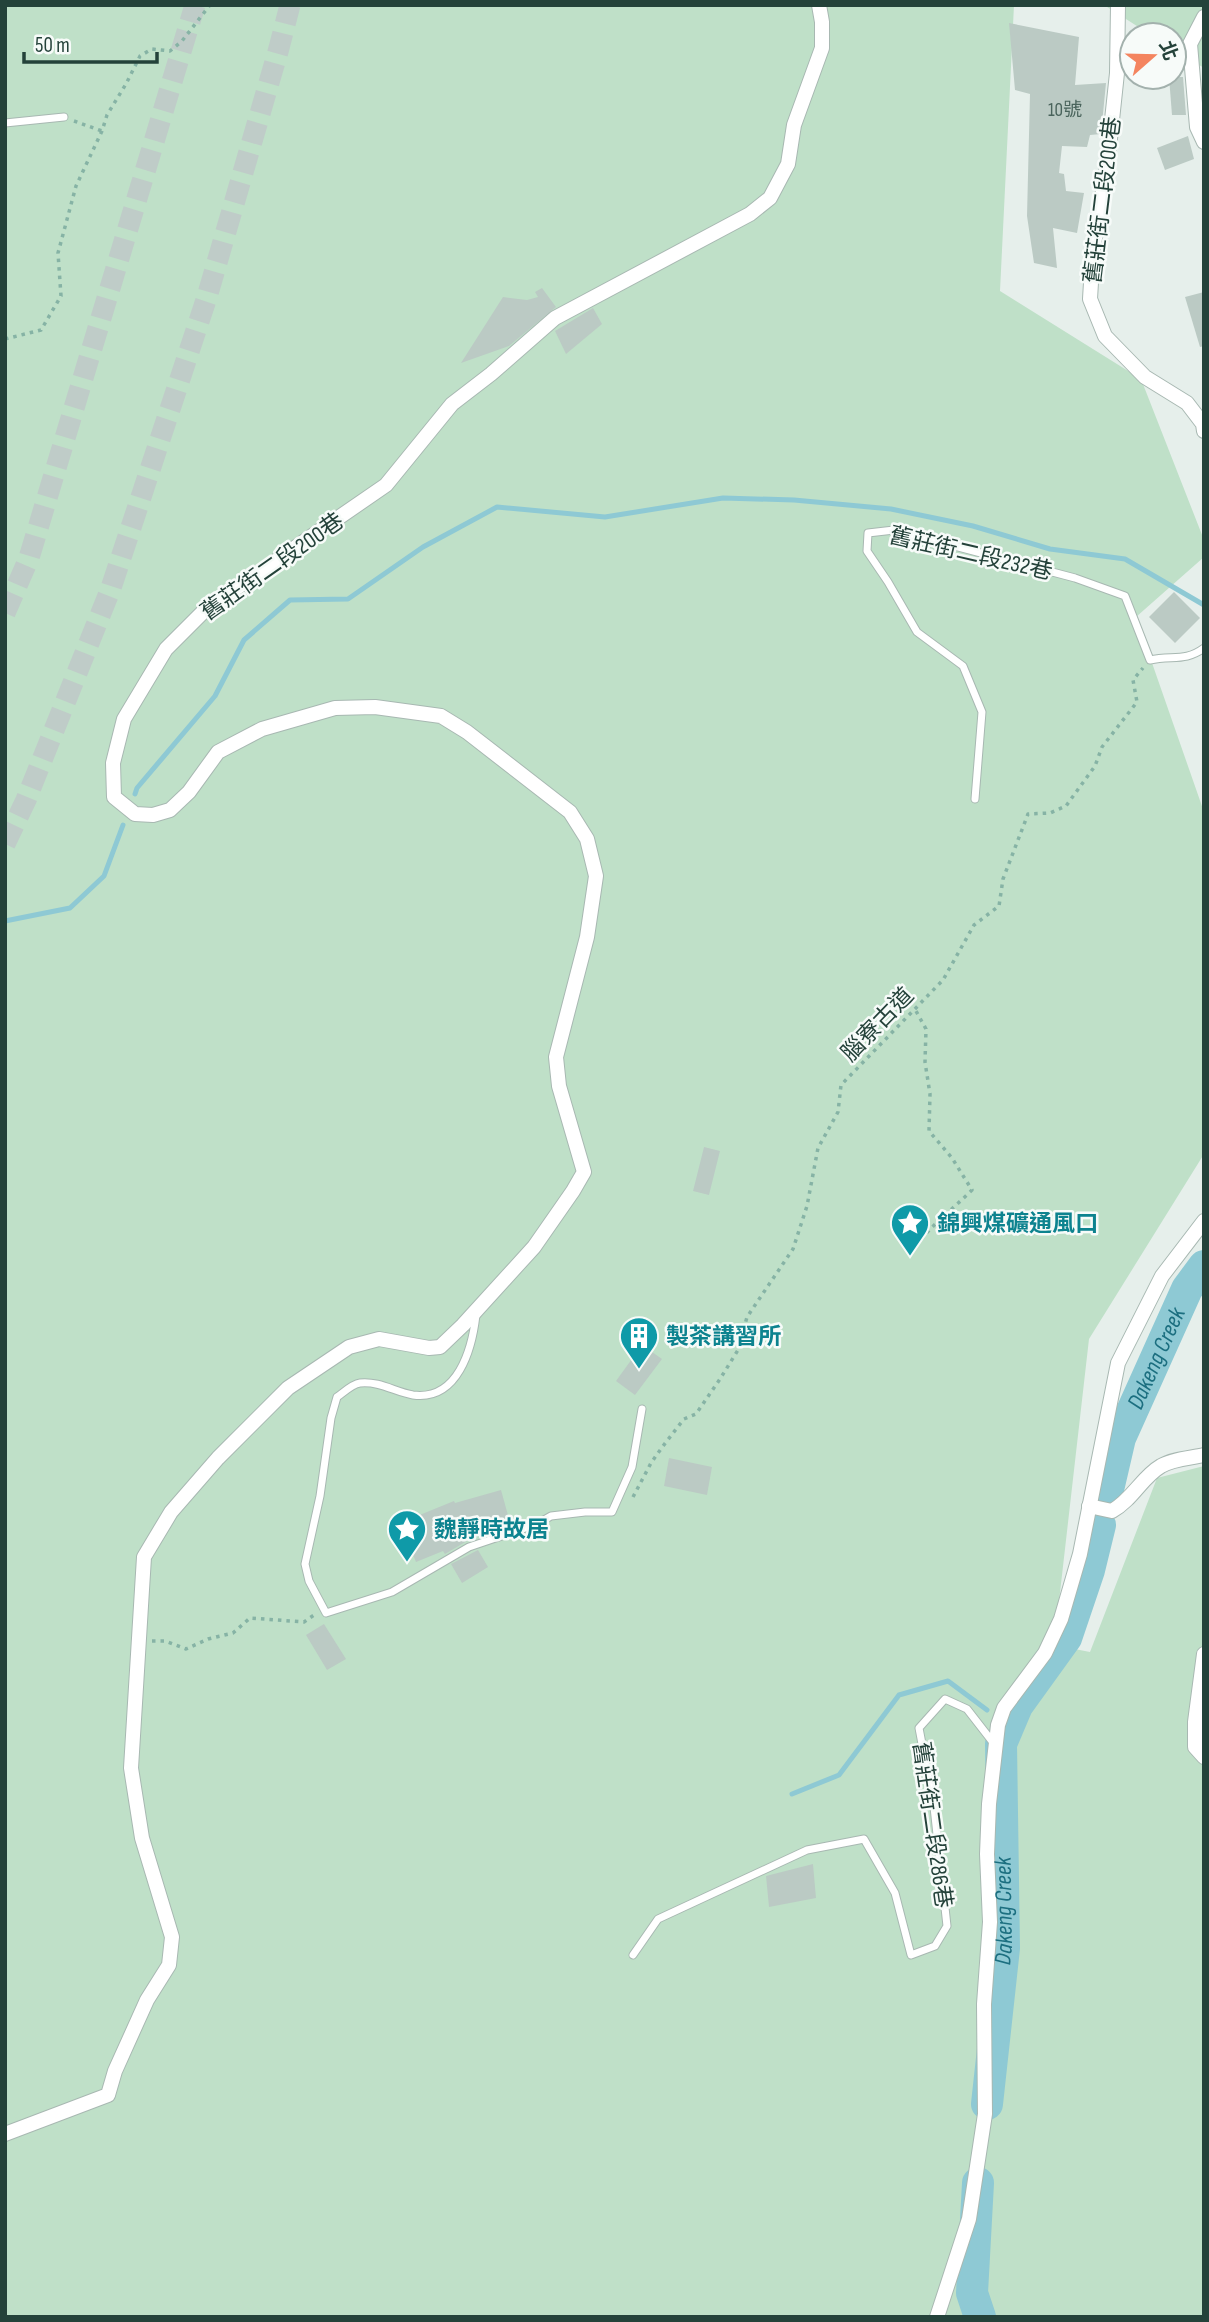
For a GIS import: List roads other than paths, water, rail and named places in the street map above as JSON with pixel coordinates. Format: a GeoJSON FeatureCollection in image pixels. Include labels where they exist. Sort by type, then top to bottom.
{"type":"FeatureCollection","features":[{"type":"Feature","properties":{"kind":"street","name":"舊莊街二段200巷"},"geometry":{"type":"LineString","coordinates":[[5,2134],[108,2095],[115,2071],[147,2000],[169,1965],[172,1937],[142,1838],[131,1768],[144,1557],[171,1512],[218,1458],[288,1388],[349,1347],[379,1339],[429,1348],[440,1347],[534,1247],[584,1172],[559,1086],[556,1057],[587,937],[596,876],[587,839],[570,812],[467,732],[440,716],[375,707],[335,708],[262,729],[218,752],[189,792],[170,810],[153,815],[135,814],[114,797],[113,763],[124,719],[166,649],[206,609],[386,485],[452,404],[555,318],[750,214],[770,198],[788,164],[794,125],[822,48],[819,5]]}},
{"type":"Feature","properties":{"kind":"street","name":"舊莊街二段200巷"},"geometry":{"type":"LineString","coordinates":[[1118,5],[1117,73],[1107,167],[1093,250],[1090,299],[1105,336],[1145,377],[1188,403],[1203,424],[1204,431]]}},
{"type":"Feature","properties":{"kind":"street"},"geometry":{"type":"LineString","coordinates":[[1204,17],[1190,44],[1197,127],[1204,142]]}},
{"type":"Feature","properties":{"kind":"street"},"geometry":{"type":"LineString","coordinates":[[937,2317],[969,2219],[985,2114],[984,2004],[990,1922],[987,1854],[989,1804],[998,1726],[1004,1708],[1045,1653],[1061,1619],[1080,1554],[1118,1363],[1162,1276],[1204,1221]]}},
{"type":"Feature","properties":{"kind":"street"},"geometry":{"type":"LineString","coordinates":[[1089,1506],[1112,1511],[1125,1504],[1161,1465],[1204,1455]]}},
{"type":"Feature","properties":{"kind":"street"},"geometry":{"type":"LineString","coordinates":[[1204,1654],[1195,1722],[1195,1747],[1204,1757]]}},
{"type":"Feature","properties":{"kind":"lane"},"geometry":{"type":"LineString","coordinates":[[5,123],[64,117]]}},
{"type":"Feature","properties":{"kind":"lane","name":"舊莊街二段232巷"},"geometry":{"type":"LineString","coordinates":[[975,799],[982,712],[963,666],[917,632],[867,551],[869,533],[894,530],[1075,578],[1125,596],[1150,660],[1191,657],[1204,648]]}},
{"type":"Feature","properties":{"kind":"lane"},"geometry":{"type":"LineString","coordinates":[[477,1307],[473,1339],[464,1366],[450,1384],[431,1394],[412,1395],[387,1385],[358,1383],[337,1397],[305,1564],[309,1581],[326,1613],[392,1592],[468,1547],[537,1524],[551,1516],[612,1512],[632,1467],[642,1409]]}},
{"type":"Feature","properties":{"kind":"lane","name":"舊莊街二段286巷"},"geometry":{"type":"LineString","coordinates":[[634,1955],[658,1919],[807,1850],[864,1839],[895,1893],[911,1955],[935,1947],[947,1926],[934,1807],[919,1728],[945,1699],[967,1709],[996,1745]]}},
{"type":"Feature","properties":{"kind":"waterway"},"geometry":{"type":"LineString","coordinates":[[135,794],[137,788],[215,696],[244,640],[290,600],[348,599],[423,547],[497,507],[605,517],[723,498],[794,500],[891,509],[973,526],[1050,549],[1125,559],[1204,605]]}},
{"type":"Feature","properties":{"kind":"waterway"},"geometry":{"type":"LineString","coordinates":[[5,921],[70,908],[104,876],[123,825]]}},
{"type":"Feature","properties":{"kind":"waterway","name":"Dakeng Creek"},"geometry":{"type":"LineString","coordinates":[[1107,1494],[1120,1438],[1187,1289],[1204,1266]]}},
{"type":"Feature","properties":{"kind":"waterway","name":"Dakeng Creek"},"geometry":{"type":"LineString","coordinates":[[987,2104],[1004,1948],[1001,1744],[1017,1706],[1066,1638],[1089,1570],[1100,1525]]}},
{"type":"Feature","properties":{"kind":"waterway"},"geometry":{"type":"LineString","coordinates":[[792,1794],[839,1775],[899,1695],[948,1681],[987,1710]]}},
{"type":"Feature","properties":{"kind":"waterway","name":"Dakeng Creek"},"geometry":{"type":"LineString","coordinates":[[978,2183],[972,2293],[980,2317]]}},
{"type":"Feature","properties":{"kind":"tunnel"},"geometry":{"type":"LineString","coordinates":[[5,613],[29,558],[195,5]]}},
{"type":"Feature","properties":{"kind":"tunnel"},"geometry":{"type":"LineString","coordinates":[[5,844],[26,800],[111,588],[207,297],[290,5]]}},
{"type":"Feature","properties":{"kind":"place","name":"錦興煤礦通風口"},"geometry":{"type":"Point","coordinates":[910,1257]}},
{"type":"Feature","properties":{"kind":"place","name":"製茶講習所"},"geometry":{"type":"Point","coordinates":[639,1370]}},
{"type":"Feature","properties":{"kind":"place","name":"魏靜時故居"},"geometry":{"type":"Point","coordinates":[407,1563]}}]}
